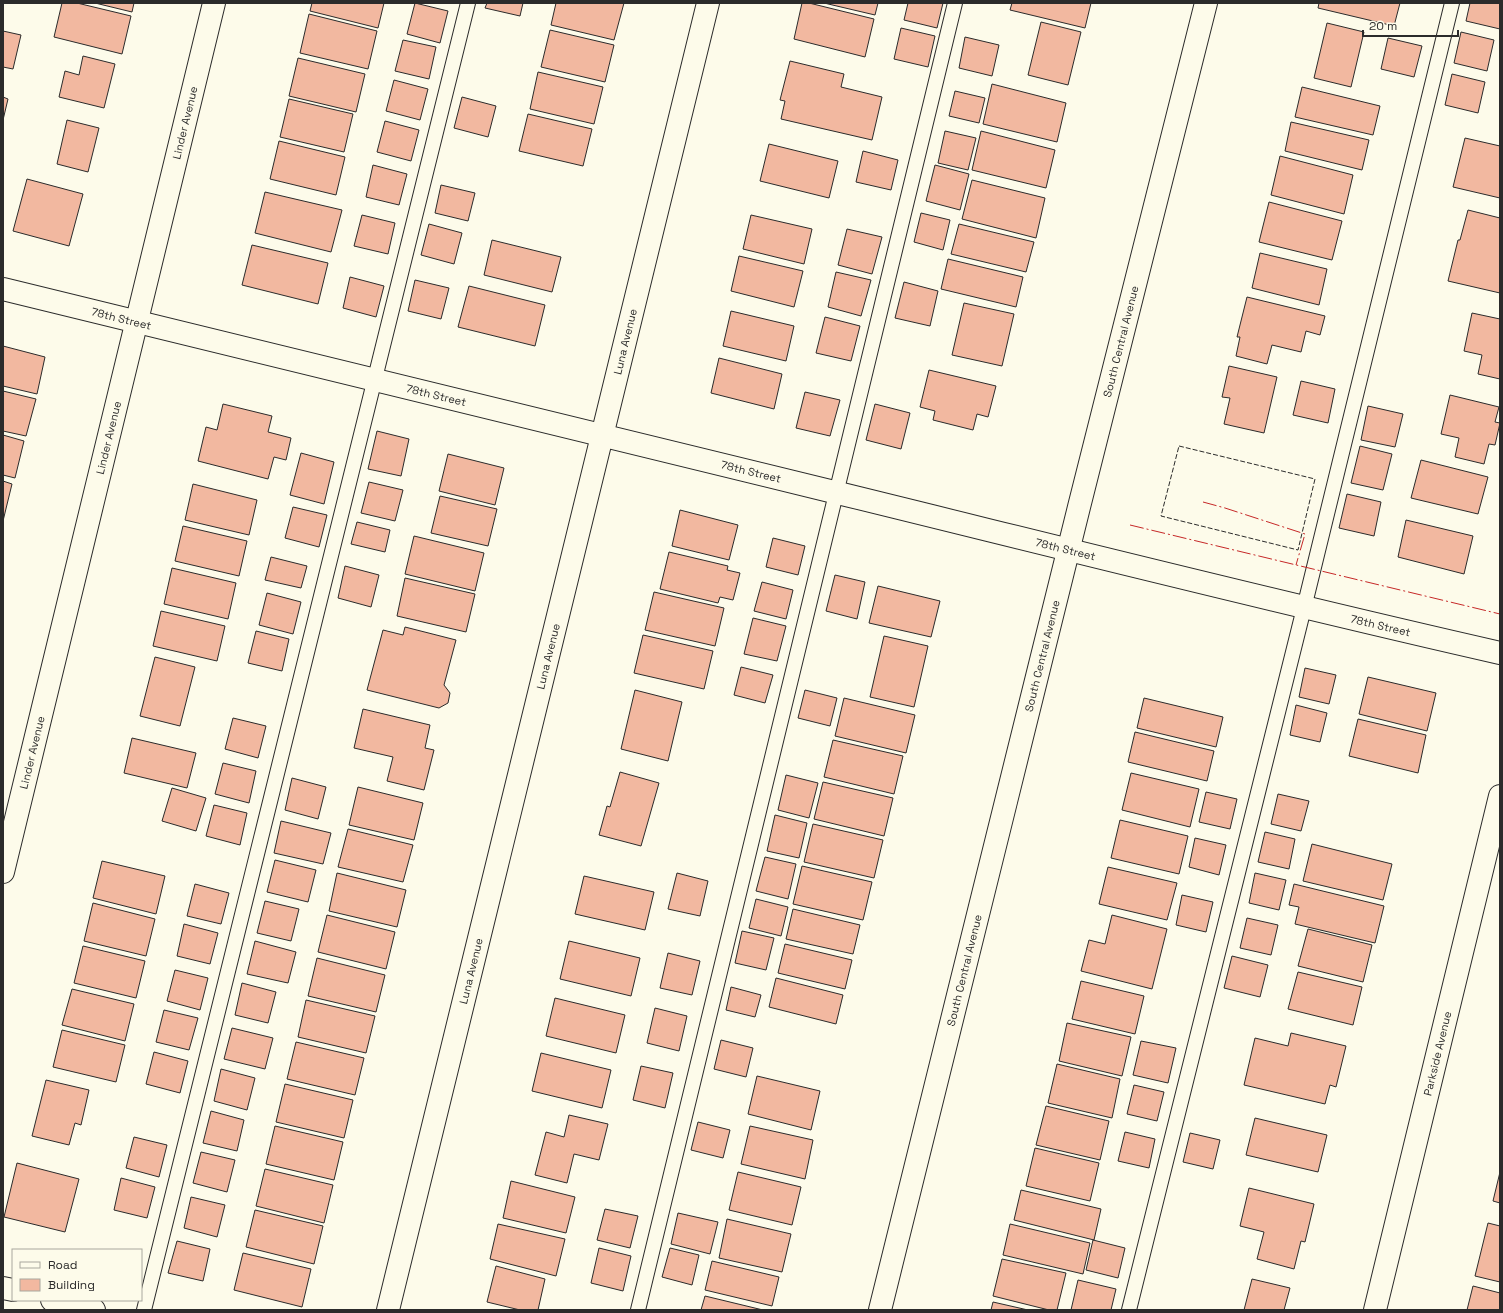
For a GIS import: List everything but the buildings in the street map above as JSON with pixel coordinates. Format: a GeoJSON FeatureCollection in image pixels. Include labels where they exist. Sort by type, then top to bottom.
{"type":"FeatureCollection","features":[{"type":"Feature","properties":{"kind":"street","name":"Linder Avenue"},"geometry":{"type":"LineString","coordinates":[[3,872],[214,3]]}},
{"type":"Feature","properties":{"kind":"street","name":"Luna Avenue"},"geometry":{"type":"LineString","coordinates":[[388,1310],[708,3]]}},
{"type":"Feature","properties":{"kind":"street","name":"South Central Avenue"},"geometry":{"type":"LineString","coordinates":[[880,1310],[1068,551],[1206,3]]}},
{"type":"Feature","properties":{"kind":"street","name":"78th Street"},"geometry":{"type":"LineString","coordinates":[[3,289],[136,323],[837,493],[1068,551],[1304,608],[1500,653]]}},
{"type":"Feature","properties":{"kind":"street","name":"Parkside Avenue"},"geometry":{"type":"LineString","coordinates":[[1375,1310],[1500,796]]}},
{"type":"Feature","properties":{"kind":"street"},"geometry":{"type":"LineString","coordinates":[[56,1301],[94,1310]]}},
{"type":"Feature","properties":{"kind":"lane"},"geometry":{"type":"LineString","coordinates":[[144,1310],[468,3]]}},
{"type":"Feature","properties":{"kind":"lane"},"geometry":{"type":"LineString","coordinates":[[638,1310],[955,3]]}},
{"type":"Feature","properties":{"kind":"lane"},"geometry":{"type":"LineString","coordinates":[[1129,1310],[1304,608],[1452,3]]}},
{"type":"Feature","properties":{"kind":"fence"},"geometry":{"type":"LineString","coordinates":[[1179,446],[1315,479],[1298,550],[1161,516],[1179,446]]}},
{"type":"Feature","properties":{"kind":"power"},"geometry":{"type":"LineString","coordinates":[[1203,502],[1305,534],[1296,565]]}},
{"type":"Feature","properties":{"kind":"power"},"geometry":{"type":"LineString","coordinates":[[1130,525],[1500,614]]}}]}
